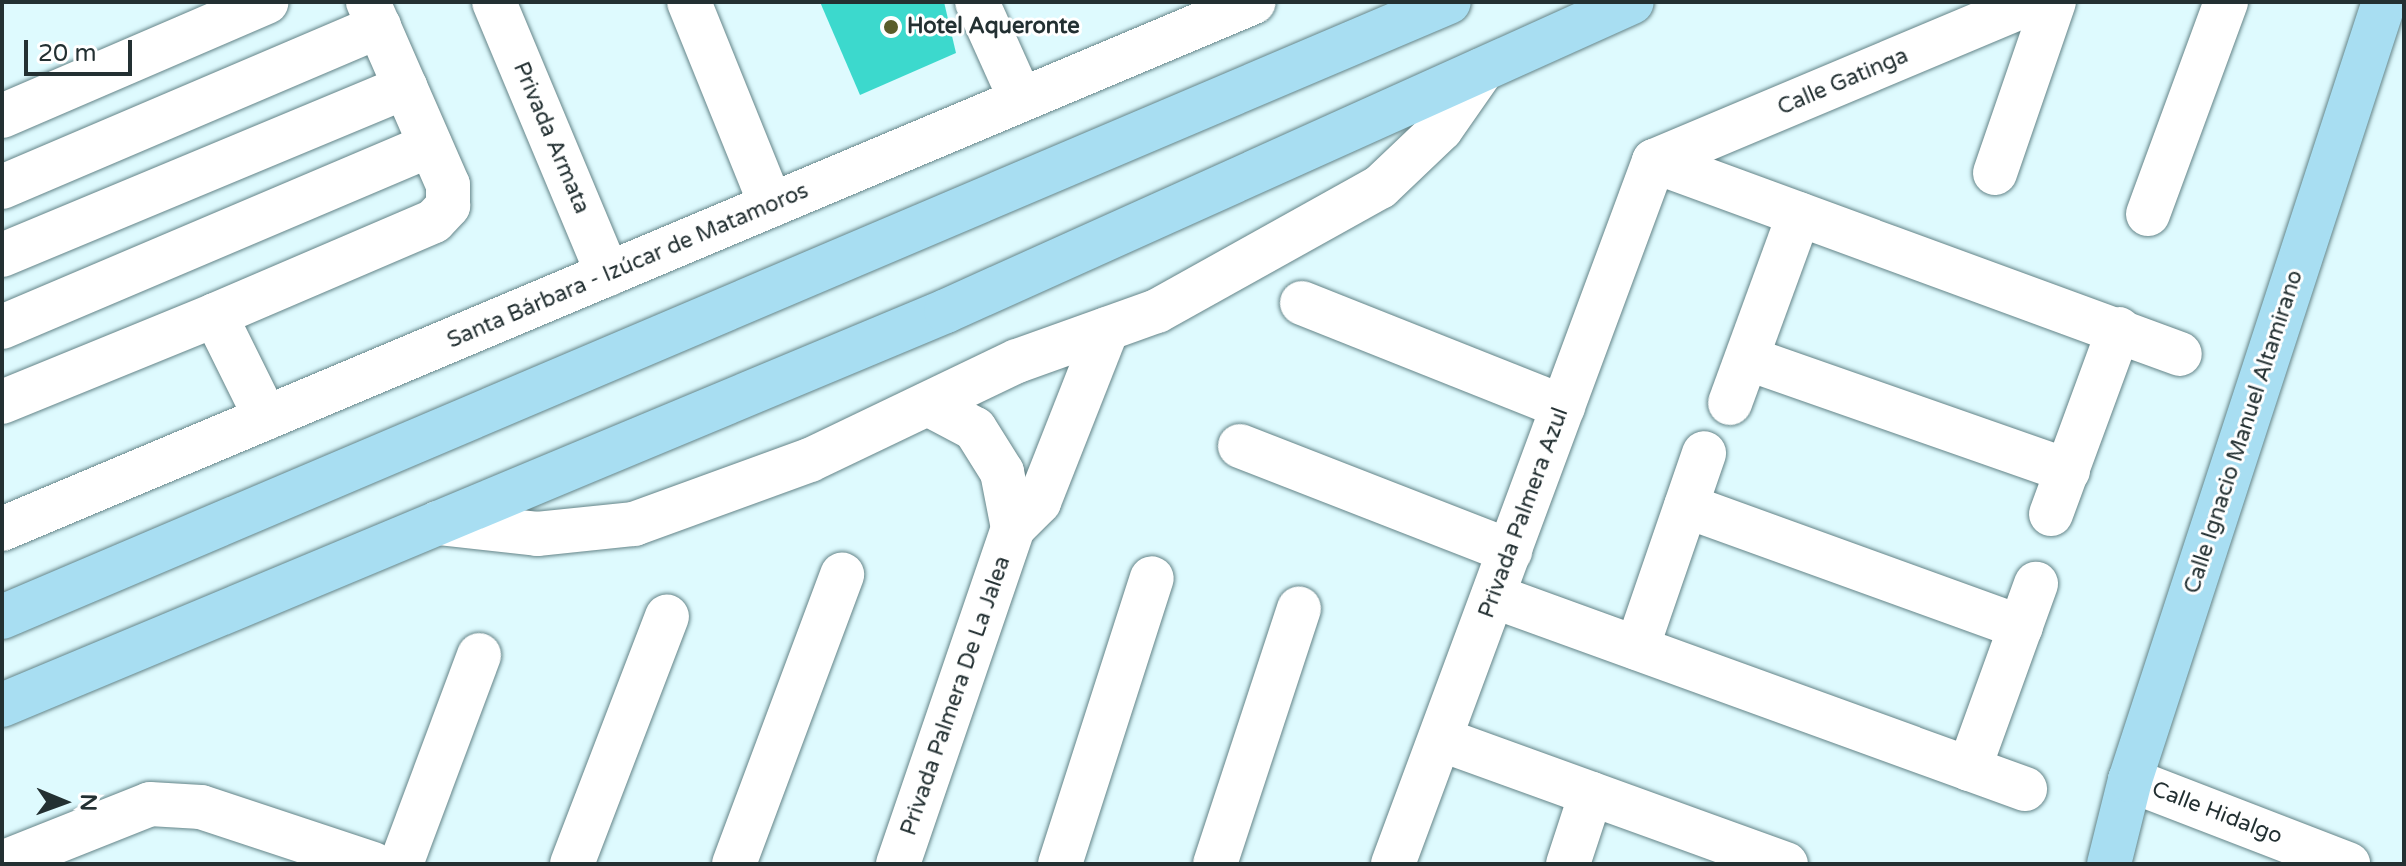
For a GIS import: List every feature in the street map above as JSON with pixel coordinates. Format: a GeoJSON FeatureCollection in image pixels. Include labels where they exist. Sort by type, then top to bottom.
{"type":"FeatureCollection","features":[{"type":"Feature","properties":{"kind":"main road"},"geometry":{"type":"LineString","coordinates":[[2,617],[1449,2]]}},
{"type":"Feature","properties":{"kind":"main road"},"geometry":{"type":"LineString","coordinates":[[2,705],[946,311],[1632,2]]}},
{"type":"Feature","properties":{"kind":"main road","name":"Calle Ignacio Manuel Altamirano"},"geometry":{"type":"LineString","coordinates":[[2109,864],[2130,780],[2384,2]]}},
{"type":"Feature","properties":{"kind":"street"},"geometry":{"type":"LineString","coordinates":[[2,116],[267,2]]}},
{"type":"Feature","properties":{"kind":"street","name":"Privada Armata"},"geometry":{"type":"LineString","coordinates":[[494,2],[608,274]]}},
{"type":"Feature","properties":{"kind":"street"},"geometry":{"type":"LineString","coordinates":[[689,2],[771,205]]}},
{"type":"Feature","properties":{"kind":"street"},"geometry":{"type":"LineString","coordinates":[[977,2],[1021,100]]}},
{"type":"Feature","properties":{"kind":"street","name":"Santa Bárbara - Izúcar de Matamoros"},"geometry":{"type":"LineString","coordinates":[[2,529],[1254,2]]}},
{"type":"Feature","properties":{"kind":"street","name":"Calle Gatinga"},"geometry":{"type":"LineString","coordinates":[[1654,161],[2033,2]]}},
{"type":"Feature","properties":{"kind":"street"},"geometry":{"type":"LineString","coordinates":[[1995,173],[2054,2]]}},
{"type":"Feature","properties":{"kind":"street"},"geometry":{"type":"LineString","coordinates":[[2148,214],[2226,2]]}},
{"type":"Feature","properties":{"kind":"street"},"geometry":{"type":"LineString","coordinates":[[2,187],[374,14],[450,196],[442,215],[215,315],[2,402]]}},
{"type":"Feature","properties":{"kind":"street"},"geometry":{"type":"LineString","coordinates":[[438,523],[537,534],[634,524],[810,460],[1017,361],[1157,311],[1380,187],[1441,129],[1482,70]]}},
{"type":"Feature","properties":{"kind":"street"},"geometry":{"type":"LineString","coordinates":[[2,255],[405,87]]}},
{"type":"Feature","properties":{"kind":"street"},"geometry":{"type":"LineString","coordinates":[[2,327],[430,145]]}},
{"type":"Feature","properties":{"kind":"street"},"geometry":{"type":"LineString","coordinates":[[1654,161],[2119,329],[2180,354]]}},
{"type":"Feature","properties":{"kind":"street","name":"Privada Palmera Azul"},"geometry":{"type":"LineString","coordinates":[[1393,864],[1654,161]]}},
{"type":"Feature","properties":{"kind":"street"},"geometry":{"type":"LineString","coordinates":[[1730,403],[1749,359],[1799,214]]}},
{"type":"Feature","properties":{"kind":"street"},"geometry":{"type":"LineString","coordinates":[[1302,303],[1563,407]]}},
{"type":"Feature","properties":{"kind":"street"},"geometry":{"type":"LineString","coordinates":[[215,315],[266,418]]}},
{"type":"Feature","properties":{"kind":"street","name":"Privada Palmera De La Jalea"},"geometry":{"type":"LineString","coordinates":[[898,864],[1013,528],[1039,502],[1107,329]]}},
{"type":"Feature","properties":{"kind":"street"},"geometry":{"type":"LineString","coordinates":[[2051,514],[2119,329]]}},
{"type":"Feature","properties":{"kind":"street"},"geometry":{"type":"LineString","coordinates":[[1749,359],[2068,471]]}},
{"type":"Feature","properties":{"kind":"street","name":"Privada Palmera De La Jalea"},"geometry":{"type":"LineString","coordinates":[[928,404],[975,429],[1002,472],[1013,528]]}},
{"type":"Feature","properties":{"kind":"street"},"geometry":{"type":"LineString","coordinates":[[1240,446],[1510,551]]}},
{"type":"Feature","properties":{"kind":"street"},"geometry":{"type":"LineString","coordinates":[[1637,648],[1704,453]]}},
{"type":"Feature","properties":{"kind":"street"},"geometry":{"type":"LineString","coordinates":[[1686,506],[2021,627]]}},
{"type":"Feature","properties":{"kind":"street"},"geometry":{"type":"LineString","coordinates":[[734,864],[842,575]]}},
{"type":"Feature","properties":{"kind":"street"},"geometry":{"type":"LineString","coordinates":[[1060,864],[1152,578]]}},
{"type":"Feature","properties":{"kind":"street"},"geometry":{"type":"LineString","coordinates":[[1969,769],[2036,584]]}},
{"type":"Feature","properties":{"kind":"street"},"geometry":{"type":"LineString","coordinates":[[1493,596],[2025,789]]}},
{"type":"Feature","properties":{"kind":"street"},"geometry":{"type":"LineString","coordinates":[[1215,864],[1299,608]]}},
{"type":"Feature","properties":{"kind":"street"},"geometry":{"type":"LineString","coordinates":[[572,864],[667,617]]}},
{"type":"Feature","properties":{"kind":"street"},"geometry":{"type":"LineString","coordinates":[[401,864],[479,655]]}},
{"type":"Feature","properties":{"kind":"street"},"geometry":{"type":"LineString","coordinates":[[1440,739],[1786,864]]}},
{"type":"Feature","properties":{"kind":"street","name":"Calle Hidalgo"},"geometry":{"type":"LineString","coordinates":[[2130,780],[2348,864]]}},
{"type":"Feature","properties":{"kind":"street"},"geometry":{"type":"LineString","coordinates":[[1568,864],[1591,794]]}},
{"type":"Feature","properties":{"kind":"street"},"geometry":{"type":"LineString","coordinates":[[2,863],[150,804],[201,807],[373,864]]}},
{"type":"Feature","properties":{"kind":"building","name":"Hotel Aqueronte"},"geometry":{"type":"Polygon","coordinates":[[[820,2],[944,2],[956,53],[860,95],[820,2]]]}},
{"type":"Feature","properties":{"kind":"place","name":"Hotel Aqueronte"},"geometry":{"type":"Point","coordinates":[891,27]}}]}
